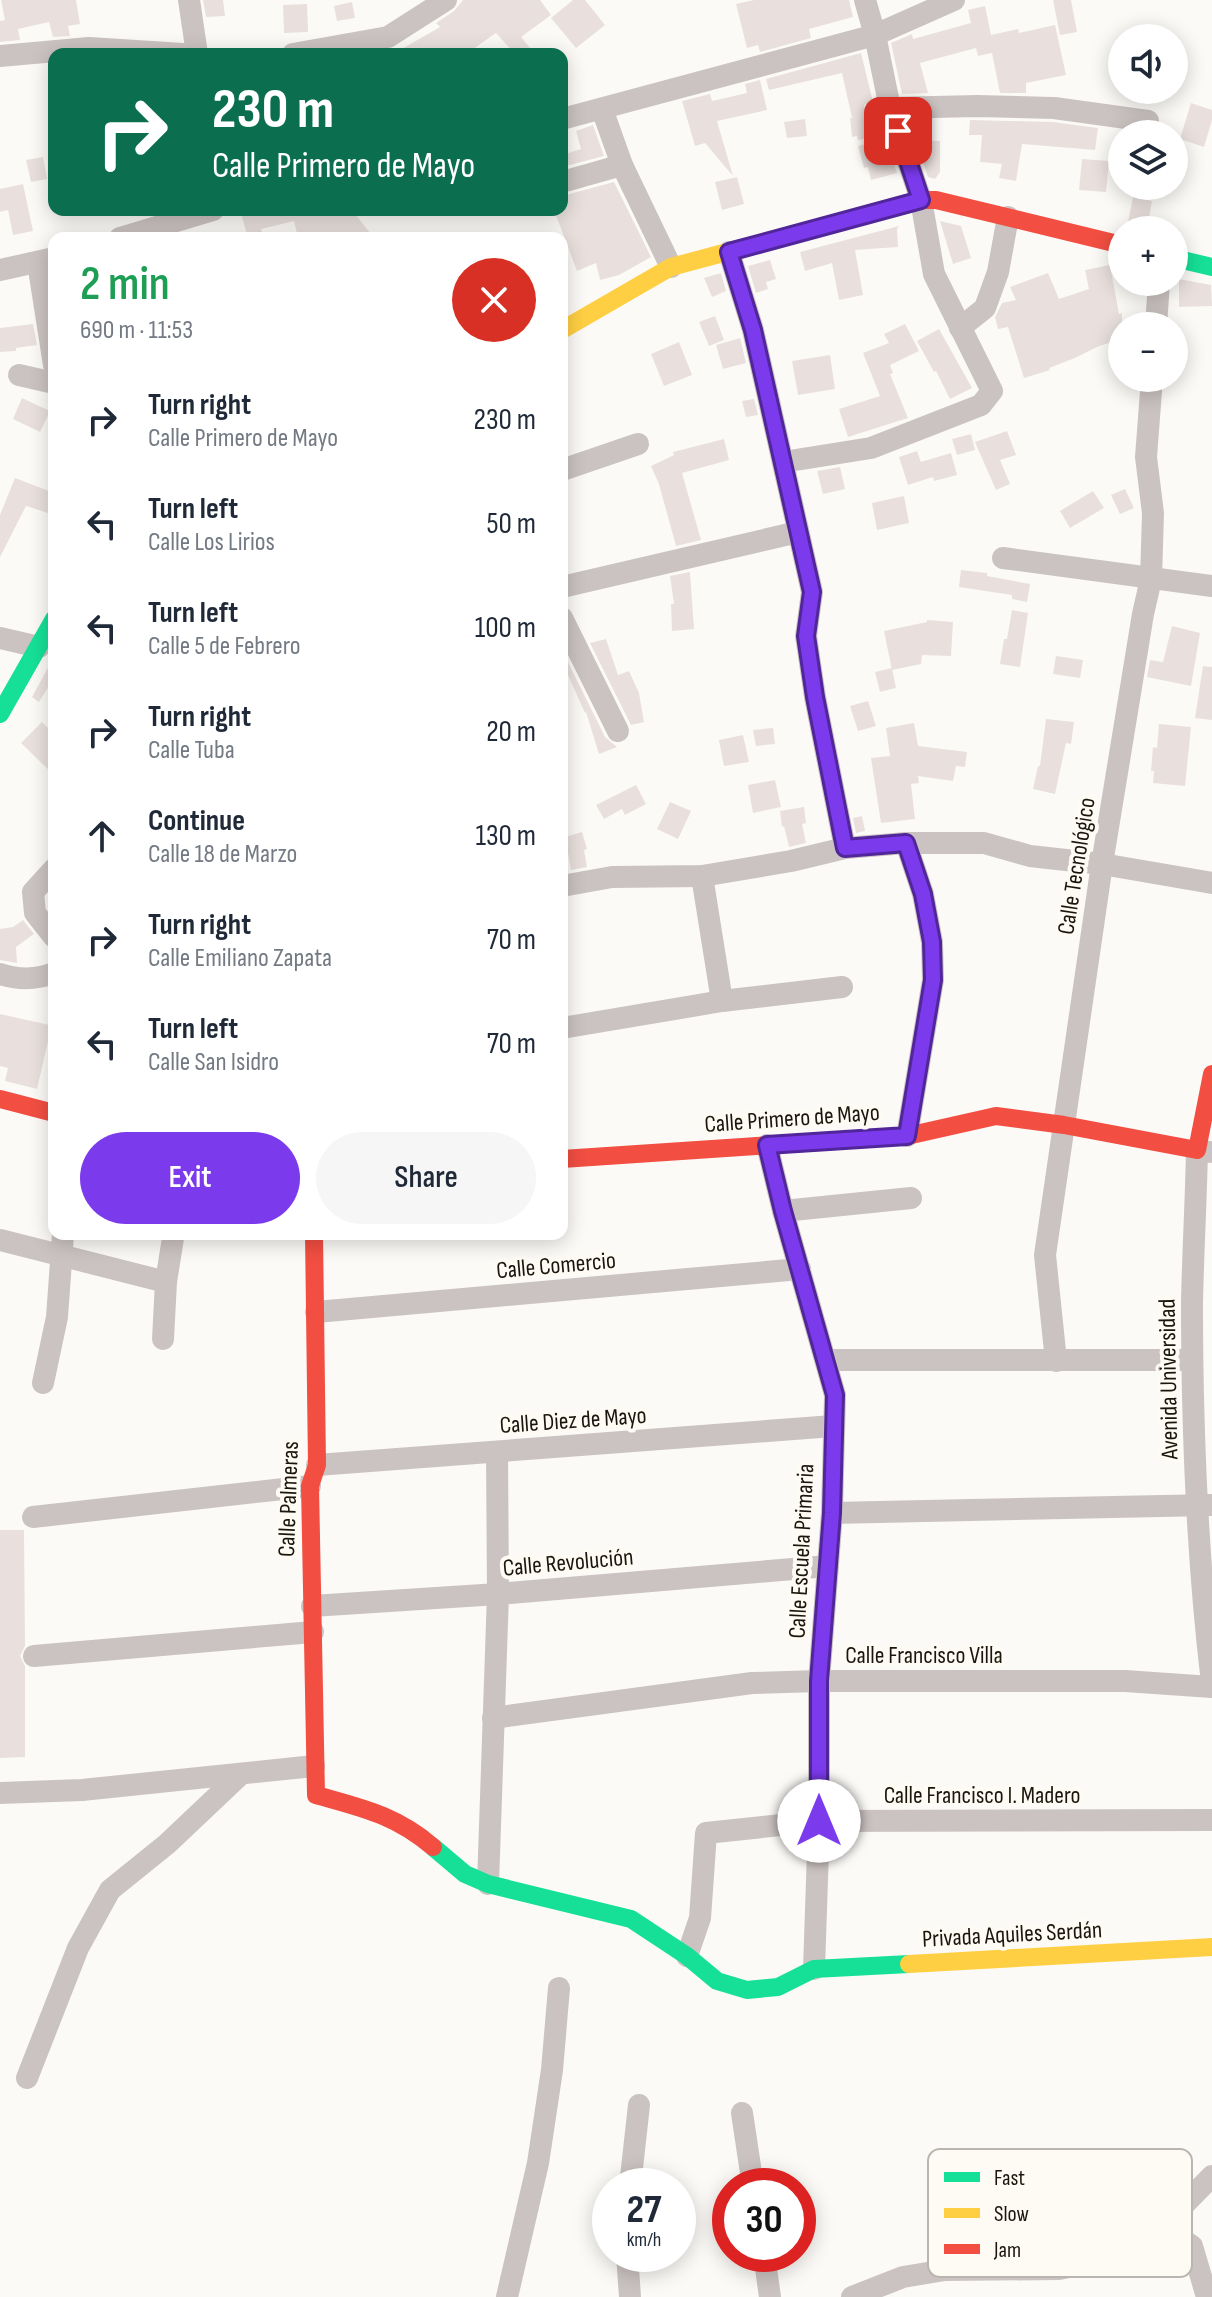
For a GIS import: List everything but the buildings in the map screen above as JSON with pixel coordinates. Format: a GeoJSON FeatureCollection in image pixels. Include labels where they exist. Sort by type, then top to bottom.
{"type":"FeatureCollection","features":[{"type":"Feature","properties":{"kind":"street"},"geometry":{"type":"LineString","coordinates":[[189,0],[196,48]]}},
{"type":"Feature","properties":{"kind":"street"},"geometry":{"type":"LineString","coordinates":[[327,48],[388,37],[446,0]]}},
{"type":"Feature","properties":{"kind":"street"},"geometry":{"type":"LineString","coordinates":[[783,462],[871,448],[981,405],[992,391],[934,274],[921,200],[890,108],[865,0]]}},
{"type":"Feature","properties":{"kind":"street"},"geometry":{"type":"LineString","coordinates":[[568,118],[875,35],[954,0]]}},
{"type":"Feature","properties":{"kind":"street"},"geometry":{"type":"LineString","coordinates":[[0,56],[48,52]]}},
{"type":"Feature","properties":{"kind":"street"},"geometry":{"type":"LineString","coordinates":[[890,108],[1054,108],[1141,120]]}},
{"type":"Feature","properties":{"kind":"street"},"geometry":{"type":"LineString","coordinates":[[602,109],[622,165],[671,267]]}},
{"type":"Feature","properties":{"kind":"street"},"geometry":{"type":"LineString","coordinates":[[568,180],[622,165]]}},
{"type":"Feature","properties":{"kind":"street"},"geometry":{"type":"LineString","coordinates":[[568,327],[671,267],[921,200],[936,200],[1108,242]]}},
{"type":"Feature","properties":{"kind":"street"},"geometry":{"type":"LineString","coordinates":[[140,232],[193,216]]}},
{"type":"Feature","properties":{"kind":"street"},"geometry":{"type":"LineString","coordinates":[[960,328],[985,308],[998,272],[1008,217]]}},
{"type":"Feature","properties":{"kind":"street"},"geometry":{"type":"LineString","coordinates":[[729,252],[753,330],[812,592],[806,636],[845,848]]}},
{"type":"Feature","properties":{"kind":"street"},"geometry":{"type":"LineString","coordinates":[[0,270],[46,260],[48,286]]}},
{"type":"Feature","properties":{"kind":"street"},"geometry":{"type":"LineString","coordinates":[[1188,261],[1212,267]]}},
{"type":"Feature","properties":{"kind":"street"},"geometry":{"type":"LineString","coordinates":[[19,375],[48,382]]}},
{"type":"Feature","properties":{"kind":"street","name":"Calle Tecnológico"},"geometry":{"type":"LineString","coordinates":[[1056,1361],[1045,1255],[1102,864],[1151,579],[1153,513],[1146,457],[1151,392]]}},
{"type":"Feature","properties":{"kind":"street"},"geometry":{"type":"LineString","coordinates":[[568,468],[638,444]]}},
{"type":"Feature","properties":{"kind":"street"},"geometry":{"type":"LineString","coordinates":[[568,586],[798,532]]}},
{"type":"Feature","properties":{"kind":"street"},"geometry":{"type":"LineString","coordinates":[[1003,558],[1212,586]]}},
{"type":"Feature","properties":{"kind":"street"},"geometry":{"type":"LineString","coordinates":[[0,714],[48,630]]}},
{"type":"Feature","properties":{"kind":"street"},"geometry":{"type":"LineString","coordinates":[[568,630],[618,731]]}},
{"type":"Feature","properties":{"kind":"street"},"geometry":{"type":"LineString","coordinates":[[0,638],[39,647]]}},
{"type":"Feature","properties":{"kind":"street"},"geometry":{"type":"LineString","coordinates":[[906,843],[923,894],[932,942],[933,980],[907,1136]]}},
{"type":"Feature","properties":{"kind":"street"},"geometry":{"type":"LineString","coordinates":[[568,885],[612,877],[702,876],[845,848],[906,843],[984,843],[1030,856],[1102,864],[1212,883]]}},
{"type":"Feature","properties":{"kind":"street"},"geometry":{"type":"LineString","coordinates":[[48,876],[33,892],[35,913],[48,929]]}},
{"type":"Feature","properties":{"kind":"street"},"geometry":{"type":"LineString","coordinates":[[702,876],[722,1001]]}},
{"type":"Feature","properties":{"kind":"street"},"geometry":{"type":"LineString","coordinates":[[0,974],[18,980],[48,974]]}},
{"type":"Feature","properties":{"kind":"street"},"geometry":{"type":"LineString","coordinates":[[568,1027],[722,1001],[842,987]]}},
{"type":"Feature","properties":{"kind":"street","name":"Avenida Universidad"},"geometry":{"type":"LineString","coordinates":[[1212,1074],[1192,1360],[1204,1505],[1212,1685]]}},
{"type":"Feature","properties":{"kind":"street"},"geometry":{"type":"LineString","coordinates":[[0,1099],[48,1111]]}},
{"type":"Feature","properties":{"kind":"street","name":"Calle Primero de Mayo"},"geometry":{"type":"LineString","coordinates":[[568,1159],[907,1136],[996,1116],[1205,1151]]}},
{"type":"Feature","properties":{"kind":"street","name":"Calle Escuela Primaria"},"geometry":{"type":"LineString","coordinates":[[767,1145],[835,1395],[832,1513],[819,1681],[819,1821],[814,1969]]}},
{"type":"Feature","properties":{"kind":"street"},"geometry":{"type":"LineString","coordinates":[[783,1211],[911,1198]]}},
{"type":"Feature","properties":{"kind":"street"},"geometry":{"type":"LineString","coordinates":[[0,1240],[62,1244],[166,1282]]}},
{"type":"Feature","properties":{"kind":"street"},"geometry":{"type":"LineString","coordinates":[[163,1339],[166,1282],[173,1240]]}},
{"type":"Feature","properties":{"kind":"street","name":"Calle Palmeras"},"geometry":{"type":"LineString","coordinates":[[314,1240],[312,1606],[316,1795],[381,1813],[416,1832],[465,1874],[488,1884]]}},
{"type":"Feature","properties":{"kind":"street"},"geometry":{"type":"LineString","coordinates":[[43,1383],[57,1317],[62,1244]]}},
{"type":"Feature","properties":{"kind":"street","name":"Calle Comercio"},"geometry":{"type":"LineString","coordinates":[[316,1312],[800,1269]]}},
{"type":"Feature","properties":{"kind":"street"},"geometry":{"type":"LineString","coordinates":[[826,1360],[1192,1360]]}},
{"type":"Feature","properties":{"kind":"street","name":"Calle Diez de Mayo"},"geometry":{"type":"LineString","coordinates":[[33,1517],[497,1452],[833,1426]]}},
{"type":"Feature","properties":{"kind":"street"},"geometry":{"type":"LineString","coordinates":[[497,1452],[498,1594],[488,1884],[631,1919],[687,1956],[717,1981],[747,1990],[778,1987],[814,1969]]}},
{"type":"Feature","properties":{"kind":"street"},"geometry":{"type":"LineString","coordinates":[[832,1513],[1204,1505]]}},
{"type":"Feature","properties":{"kind":"street","name":"Calle Revolución"},"geometry":{"type":"LineString","coordinates":[[312,1606],[498,1594],[828,1566]]}},
{"type":"Feature","properties":{"kind":"street"},"geometry":{"type":"LineString","coordinates":[[34,1656],[313,1632]]}},
{"type":"Feature","properties":{"kind":"street","name":"Calle Francisco Villa"},"geometry":{"type":"LineString","coordinates":[[493,1718],[752,1683],[1125,1681],[1212,1685]]}},
{"type":"Feature","properties":{"kind":"street"},"geometry":{"type":"LineString","coordinates":[[0,1793],[82,1790],[314,1766]]}},
{"type":"Feature","properties":{"kind":"street"},"geometry":{"type":"LineString","coordinates":[[27,2078],[78,1948],[110,1890],[167,1844],[241,1774]]}},
{"type":"Feature","properties":{"kind":"street","name":"Calle Francisco I. Madero"},"geometry":{"type":"LineString","coordinates":[[687,1956],[700,1918],[706,1833],[819,1821],[1212,1820]]}},
{"type":"Feature","properties":{"kind":"street","name":"Privada Aquiles Serdán"},"geometry":{"type":"LineString","coordinates":[[814,1969],[1212,1947]]}},
{"type":"Feature","properties":{"kind":"street"},"geometry":{"type":"LineString","coordinates":[[507,2297],[538,2163],[552,2070],[559,1988]]}},
{"type":"Feature","properties":{"kind":"street"},"geometry":{"type":"LineString","coordinates":[[632,2168],[639,2105]]}},
{"type":"Feature","properties":{"kind":"street"},"geometry":{"type":"LineString","coordinates":[[742,2113],[750,2168]]}},
{"type":"Feature","properties":{"kind":"street"},"geometry":{"type":"LineString","coordinates":[[1192,2196],[1212,2176]]}},
{"type":"Feature","properties":{"kind":"street"},"geometry":{"type":"LineString","coordinates":[[1192,2246],[1207,2297]]}},
{"type":"Feature","properties":{"kind":"street"},"geometry":{"type":"LineString","coordinates":[[628,2272],[630,2297]]}},
{"type":"Feature","properties":{"kind":"street"},"geometry":{"type":"LineString","coordinates":[[767,2272],[770,2297]]}},
{"type":"Feature","properties":{"kind":"street"},"geometry":{"type":"LineString","coordinates":[[852,2297],[903,2277],[928,2273]]}},
{"type":"Feature","properties":{"kind":"traffic: fast"},"geometry":{"type":"LineString","coordinates":[[1188,261],[1212,267]]}},
{"type":"Feature","properties":{"kind":"traffic: fast"},"geometry":{"type":"LineString","coordinates":[[0,714],[48,630]]}},
{"type":"Feature","properties":{"kind":"traffic: fast"},"geometry":{"type":"LineString","coordinates":[[433,1847],[465,1874],[488,1884],[631,1919],[687,1956],[717,1981],[747,1990],[778,1987],[814,1969],[909,1964]]}},
{"type":"Feature","properties":{"kind":"traffic: slow"},"geometry":{"type":"LineString","coordinates":[[568,327],[671,267],[884,210]]}},
{"type":"Feature","properties":{"kind":"traffic: slow"},"geometry":{"type":"LineString","coordinates":[[909,1964],[1212,1947]]}},
{"type":"Feature","properties":{"kind":"traffic: jam"},"geometry":{"type":"LineString","coordinates":[[884,210],[921,200],[936,200],[1108,242]]}},
{"type":"Feature","properties":{"kind":"traffic: jam"},"geometry":{"type":"LineString","coordinates":[[568,1159],[907,1136],[996,1116],[1064,1125],[1197,1150],[1212,1074]]}},
{"type":"Feature","properties":{"kind":"traffic: jam"},"geometry":{"type":"LineString","coordinates":[[0,1099],[48,1111]]}},
{"type":"Feature","properties":{"kind":"traffic: jam"},"geometry":{"type":"LineString","coordinates":[[314,1240],[317,1465],[310,1486],[316,1795],[392,1820],[433,1847]]}},
{"type":"Feature","properties":{"kind":"route"},"geometry":{"type":"LineString","coordinates":[[819,1821],[819,1681],[832,1513],[835,1395],[767,1145],[907,1136],[933,980],[932,942],[923,894],[906,843],[845,848],[806,636],[812,592],[753,330],[729,252],[921,200],[898,131]]}}]}
